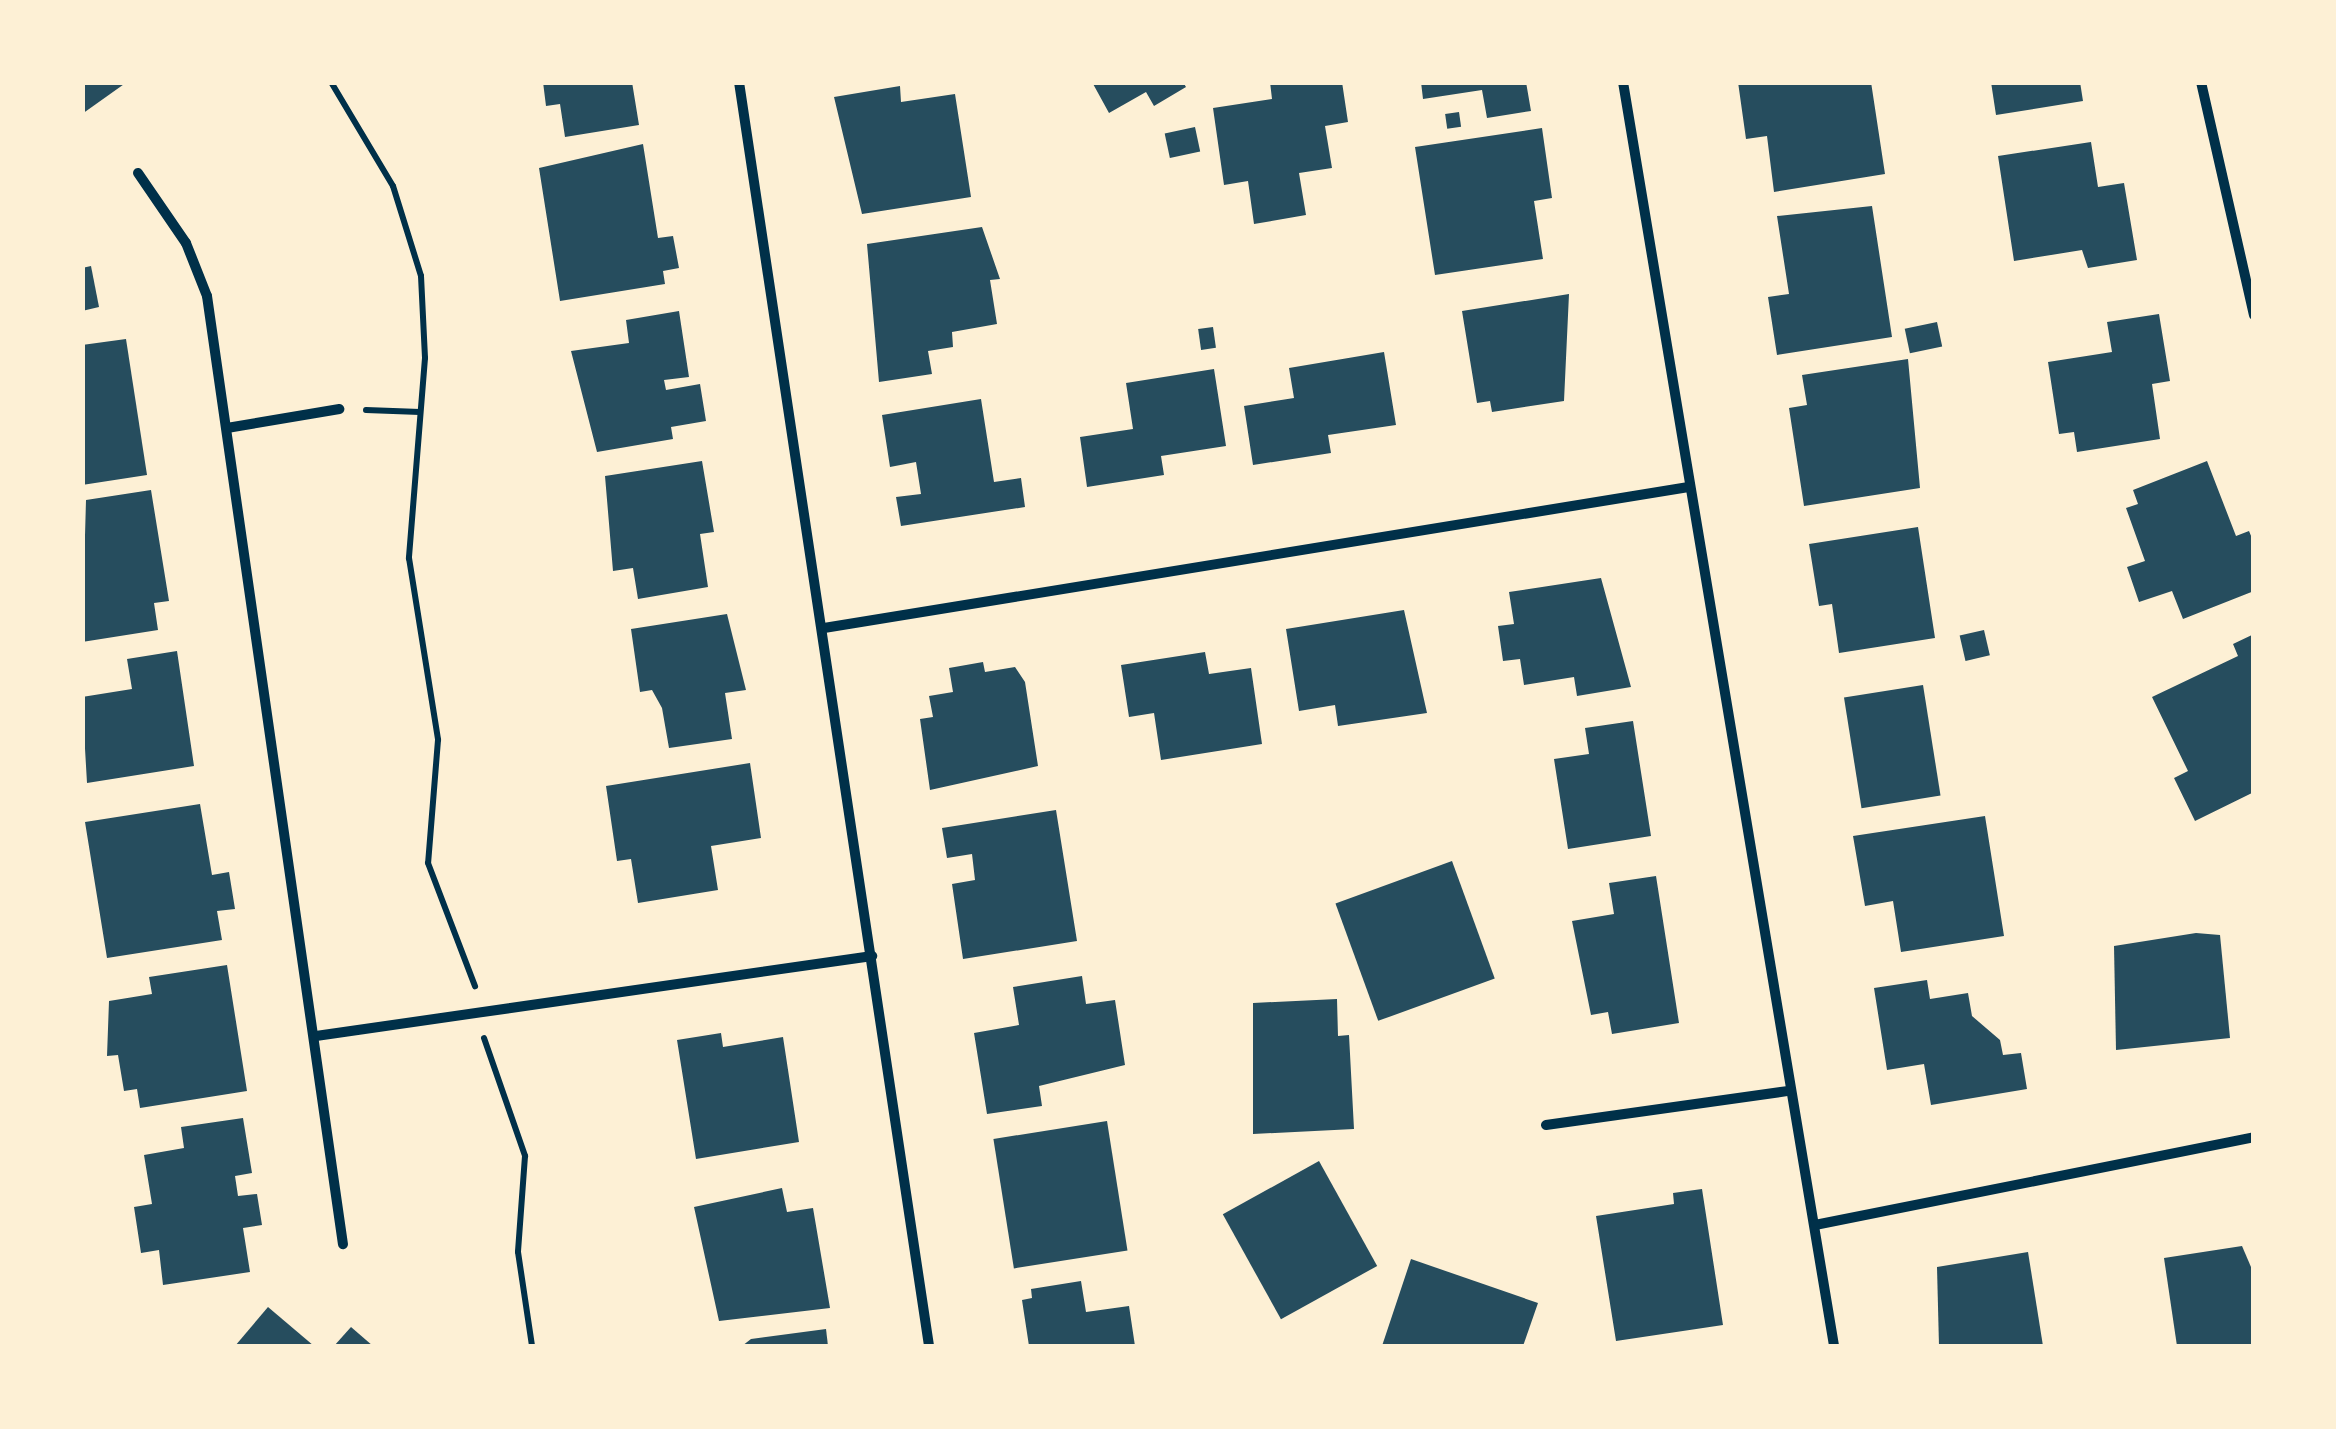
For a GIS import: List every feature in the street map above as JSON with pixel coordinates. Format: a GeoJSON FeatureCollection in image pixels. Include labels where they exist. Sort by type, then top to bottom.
{"type":"FeatureCollection","features":[{"type":"Feature","properties":{"kind":"street"},"geometry":{"type":"LineString","coordinates":[[739,82],[929,1346]]}},
{"type":"Feature","properties":{"kind":"street"},"geometry":{"type":"LineString","coordinates":[[1623,82],[1834,1346]]}},
{"type":"Feature","properties":{"kind":"street"},"geometry":{"type":"LineString","coordinates":[[2201,82],[2254,315]]}},
{"type":"Feature","properties":{"kind":"street"},"geometry":{"type":"LineString","coordinates":[[138,173],[198,269],[227,428],[343,1244]]}},
{"type":"Feature","properties":{"kind":"street"},"geometry":{"type":"LineString","coordinates":[[227,428],[339,409]]}},
{"type":"Feature","properties":{"kind":"street"},"geometry":{"type":"LineString","coordinates":[[824,628],[1688,487]]}},
{"type":"Feature","properties":{"kind":"street"},"geometry":{"type":"LineString","coordinates":[[316,1036],[872,956]]}},
{"type":"Feature","properties":{"kind":"street"},"geometry":{"type":"LineString","coordinates":[[1546,1126],[1789,1091]]}},
{"type":"Feature","properties":{"kind":"street"},"geometry":{"type":"LineString","coordinates":[[1815,1225],[2254,1137]]}},
{"type":"Feature","properties":{"kind":"path"},"geometry":{"type":"LineString","coordinates":[[331,82],[375,150],[415,246],[420,412],[410,558],[438,740],[428,863],[474,978]]}},
{"type":"Feature","properties":{"kind":"path"},"geometry":{"type":"LineString","coordinates":[[339,409],[420,412]]}},
{"type":"Feature","properties":{"kind":"path"},"geometry":{"type":"LineString","coordinates":[[486,1044],[525,1156],[518,1252],[532,1346]]}},
{"type":"Feature","properties":{"kind":"building"},"geometry":{"type":"Polygon","coordinates":[[[82,82],[127,82],[82,114],[82,82]]]}},
{"type":"Feature","properties":{"kind":"building"},"geometry":{"type":"Polygon","coordinates":[[[543,82],[632,82],[639,125],[565,137],[560,104],[546,106],[543,82]]]}},
{"type":"Feature","properties":{"kind":"building"},"geometry":{"type":"Polygon","coordinates":[[[1092,82],[1183,82],[1186,87],[1154,106],[1146,92],[1109,113],[1092,82]]]}},
{"type":"Feature","properties":{"kind":"building"},"geometry":{"type":"Polygon","coordinates":[[[1270,82],[1342,82],[1348,122],[1325,126],[1332,168],[1299,173],[1306,215],[1254,224],[1248,181],[1224,185],[1213,108],[1272,99],[1270,82]]]}},
{"type":"Feature","properties":{"kind":"building"},"geometry":{"type":"Polygon","coordinates":[[[1421,82],[1526,82],[1531,111],[1487,118],[1482,90],[1423,99],[1421,82]]]}},
{"type":"Feature","properties":{"kind":"building"},"geometry":{"type":"Polygon","coordinates":[[[1738,82],[1871,82],[1885,174],[1774,192],[1767,136],[1746,139],[1738,82]]]}},
{"type":"Feature","properties":{"kind":"building"},"geometry":{"type":"Polygon","coordinates":[[[1991,82],[2080,82],[2083,101],[1996,115],[1991,82]]]}},
{"type":"Feature","properties":{"kind":"building"},"geometry":{"type":"Polygon","coordinates":[[[900,86],[901,102],[955,94],[971,197],[862,214],[834,97],[900,86]]]}},
{"type":"Feature","properties":{"kind":"building"},"geometry":{"type":"Polygon","coordinates":[[[1459,112],[1461,127],[1447,129],[1445,114],[1459,112]]]}},
{"type":"Feature","properties":{"kind":"building"},"geometry":{"type":"Polygon","coordinates":[[[1195,127],[1200,151],[1170,158],[1165,133],[1195,127]]]}},
{"type":"Feature","properties":{"kind":"building"},"geometry":{"type":"Polygon","coordinates":[[[1542,128],[1552,198],[1534,201],[1543,259],[1435,275],[1415,147],[1542,128]]]}},
{"type":"Feature","properties":{"kind":"building"},"geometry":{"type":"Polygon","coordinates":[[[2091,142],[2098,187],[2124,183],[2137,260],[2088,268],[2082,250],[2014,261],[1998,156],[2091,142]]]}},
{"type":"Feature","properties":{"kind":"building"},"geometry":{"type":"Polygon","coordinates":[[[643,144],[658,238],[673,236],[679,268],[663,271],[665,284],[560,301],[539,168],[643,144]]]}},
{"type":"Feature","properties":{"kind":"building"},"geometry":{"type":"Polygon","coordinates":[[[1872,206],[1892,337],[1777,355],[1768,297],[1789,294],[1777,216],[1872,206]]]}},
{"type":"Feature","properties":{"kind":"building"},"geometry":{"type":"Polygon","coordinates":[[[982,227],[1000,279],[990,280],[997,324],[952,332],[953,347],[928,351],[932,374],[879,382],[867,244],[982,227]]]}},
{"type":"Feature","properties":{"kind":"building"},"geometry":{"type":"Polygon","coordinates":[[[91,266],[99,307],[82,311],[82,268],[91,266]]]}},
{"type":"Feature","properties":{"kind":"building"},"geometry":{"type":"Polygon","coordinates":[[[1569,294],[1564,401],[1492,412],[1490,401],[1477,403],[1462,311],[1569,294]]]}},
{"type":"Feature","properties":{"kind":"building"},"geometry":{"type":"Polygon","coordinates":[[[679,311],[689,377],[664,380],[666,390],[700,384],[706,421],[671,427],[673,439],[597,452],[571,351],[629,343],[626,320],[679,311]]]}},
{"type":"Feature","properties":{"kind":"building"},"geometry":{"type":"Polygon","coordinates":[[[2159,314],[2170,381],[2152,384],[2160,439],[2077,452],[2074,432],[2059,434],[2048,362],[2112,352],[2107,322],[2159,314]]]}},
{"type":"Feature","properties":{"kind":"building"},"geometry":{"type":"Polygon","coordinates":[[[1937,322],[1942,346],[1910,353],[1905,329],[1937,322]]]}},
{"type":"Feature","properties":{"kind":"building"},"geometry":{"type":"Polygon","coordinates":[[[1213,327],[1216,348],[1201,350],[1198,329],[1213,327]]]}},
{"type":"Feature","properties":{"kind":"building"},"geometry":{"type":"Polygon","coordinates":[[[126,339],[147,475],[82,485],[82,345],[126,339]]]}},
{"type":"Feature","properties":{"kind":"building"},"geometry":{"type":"Polygon","coordinates":[[[1384,352],[1396,425],[1328,435],[1331,453],[1253,465],[1244,406],[1294,398],[1289,368],[1384,352]]]}},
{"type":"Feature","properties":{"kind":"building"},"geometry":{"type":"Polygon","coordinates":[[[1908,359],[1920,488],[1804,506],[1789,408],[1807,405],[1802,375],[1908,359]]]}},
{"type":"Feature","properties":{"kind":"building"},"geometry":{"type":"Polygon","coordinates":[[[1214,369],[1226,446],[1161,456],[1164,475],[1087,487],[1080,437],[1133,429],[1126,383],[1214,369]]]}},
{"type":"Feature","properties":{"kind":"building"},"geometry":{"type":"Polygon","coordinates":[[[981,399],[994,482],[1021,478],[1025,507],[901,526],[896,497],[921,494],[916,462],[890,467],[882,415],[981,399]]]}},
{"type":"Feature","properties":{"kind":"building"},"geometry":{"type":"Polygon","coordinates":[[[702,461],[714,532],[700,534],[708,587],[638,599],[633,568],[613,571],[605,476],[702,461]]]}},
{"type":"Feature","properties":{"kind":"building"},"geometry":{"type":"Polygon","coordinates":[[[2207,461],[2236,536],[2249,531],[2254,543],[2254,591],[2183,619],[2172,591],[2139,602],[2127,567],[2145,561],[2126,508],[2138,504],[2133,490],[2207,461]]]}},
{"type":"Feature","properties":{"kind":"building"},"geometry":{"type":"Polygon","coordinates":[[[151,490],[169,601],[154,603],[158,630],[82,642],[86,500],[151,490]]]}},
{"type":"Feature","properties":{"kind":"building"},"geometry":{"type":"Polygon","coordinates":[[[1918,527],[1935,638],[1839,653],[1832,604],[1819,606],[1809,544],[1918,527]]]}},
{"type":"Feature","properties":{"kind":"building"},"geometry":{"type":"Polygon","coordinates":[[[1601,578],[1631,687],[1577,696],[1574,677],[1524,685],[1520,659],[1503,661],[1498,626],[1514,624],[1509,592],[1601,578]]]}},
{"type":"Feature","properties":{"kind":"building"},"geometry":{"type":"Polygon","coordinates":[[[1404,610],[1427,713],[1338,726],[1335,705],[1299,711],[1286,629],[1404,610]]]}},
{"type":"Feature","properties":{"kind":"building"},"geometry":{"type":"Polygon","coordinates":[[[727,614],[746,690],[725,693],[732,739],[669,748],[662,708],[652,690],[640,692],[631,629],[727,614]]]}},
{"type":"Feature","properties":{"kind":"building"},"geometry":{"type":"Polygon","coordinates":[[[1984,630],[1990,655],[1965,661],[1960,636],[1984,630]]]}},
{"type":"Feature","properties":{"kind":"building"},"geometry":{"type":"Polygon","coordinates":[[[2254,634],[2254,792],[2195,821],[2174,778],[2188,771],[2152,697],[2238,656],[2233,644],[2254,634]]]}},
{"type":"Feature","properties":{"kind":"building"},"geometry":{"type":"Polygon","coordinates":[[[177,651],[194,766],[87,783],[82,697],[132,689],[127,659],[177,651]]]}},
{"type":"Feature","properties":{"kind":"building"},"geometry":{"type":"Polygon","coordinates":[[[1205,652],[1209,674],[1251,668],[1262,744],[1161,760],[1154,713],[1129,717],[1121,665],[1205,652]]]}},
{"type":"Feature","properties":{"kind":"building"},"geometry":{"type":"Polygon","coordinates":[[[983,662],[985,672],[1015,667],[1025,682],[1038,766],[930,790],[920,719],[933,717],[929,696],[953,692],[949,668],[983,662]]]}},
{"type":"Feature","properties":{"kind":"building"},"geometry":{"type":"Polygon","coordinates":[[[1923,685],[1941,796],[1862,808],[1844,698],[1923,685]]]}},
{"type":"Feature","properties":{"kind":"building"},"geometry":{"type":"Polygon","coordinates":[[[1633,721],[1651,836],[1568,849],[1554,759],[1589,754],[1585,728],[1633,721]]]}},
{"type":"Feature","properties":{"kind":"building"},"geometry":{"type":"Polygon","coordinates":[[[750,763],[761,838],[711,846],[718,890],[638,903],[631,859],[617,861],[606,786],[750,763]]]}},
{"type":"Feature","properties":{"kind":"building"},"geometry":{"type":"Polygon","coordinates":[[[200,804],[212,875],[229,872],[235,909],[217,911],[222,940],[107,958],[85,822],[200,804]]]}},
{"type":"Feature","properties":{"kind":"building"},"geometry":{"type":"Polygon","coordinates":[[[1056,810],[1077,941],[963,959],[952,884],[975,880],[972,854],[947,858],[942,828],[1056,810]]]}},
{"type":"Feature","properties":{"kind":"building"},"geometry":{"type":"Polygon","coordinates":[[[1985,816],[2004,936],[1901,952],[1893,901],[1865,906],[1853,836],[1985,816]]]}},
{"type":"Feature","properties":{"kind":"building"},"geometry":{"type":"Polygon","coordinates":[[[1452,861],[1495,978],[1378,1021],[1335,903],[1452,861]]]}},
{"type":"Feature","properties":{"kind":"building"},"geometry":{"type":"Polygon","coordinates":[[[1656,876],[1679,1023],[1612,1034],[1608,1012],[1591,1015],[1572,921],[1614,914],[1609,883],[1656,876]]]}},
{"type":"Feature","properties":{"kind":"building"},"geometry":{"type":"Polygon","coordinates":[[[2196,933],[2220,935],[2230,1038],[2116,1050],[2114,946],[2196,933]]]}},
{"type":"Feature","properties":{"kind":"building"},"geometry":{"type":"Polygon","coordinates":[[[227,965],[247,1091],[140,1108],[137,1089],[124,1091],[118,1055],[107,1056],[109,1001],[152,994],[149,977],[227,965]]]}},
{"type":"Feature","properties":{"kind":"building"},"geometry":{"type":"Polygon","coordinates":[[[1082,976],[1086,1004],[1115,1000],[1125,1065],[1039,1086],[1042,1106],[987,1114],[974,1033],[1019,1025],[1013,987],[1082,976]]]}},
{"type":"Feature","properties":{"kind":"building"},"geometry":{"type":"Polygon","coordinates":[[[1927,980],[1930,999],[1968,993],[1972,1016],[2000,1040],[2003,1055],[2021,1053],[2027,1089],[1931,1105],[1924,1064],[1887,1070],[1874,988],[1927,980]]]}},
{"type":"Feature","properties":{"kind":"building"},"geometry":{"type":"Polygon","coordinates":[[[1337,999],[1338,1036],[1349,1035],[1354,1129],[1253,1134],[1253,1003],[1337,999]]]}},
{"type":"Feature","properties":{"kind":"building"},"geometry":{"type":"Polygon","coordinates":[[[721,1033],[723,1047],[783,1037],[799,1142],[696,1159],[677,1040],[721,1033]]]}},
{"type":"Feature","properties":{"kind":"building"},"geometry":{"type":"Polygon","coordinates":[[[243,1118],[252,1173],[235,1176],[238,1196],[257,1194],[262,1225],[243,1228],[250,1272],[163,1285],[159,1250],[141,1253],[134,1207],[152,1204],[144,1155],[184,1148],[181,1127],[243,1118]]]}},
{"type":"Feature","properties":{"kind":"building"},"geometry":{"type":"Polygon","coordinates":[[[1107,1121],[1127,1250],[1014,1268],[993,1139],[1107,1121]]]}},
{"type":"Feature","properties":{"kind":"building"},"geometry":{"type":"Polygon","coordinates":[[[1319,1161],[1377,1266],[1281,1319],[1223,1214],[1319,1161]]]}},
{"type":"Feature","properties":{"kind":"building"},"geometry":{"type":"Polygon","coordinates":[[[782,1188],[787,1212],[813,1208],[830,1308],[719,1321],[694,1207],[782,1188]]]}},
{"type":"Feature","properties":{"kind":"building"},"geometry":{"type":"Polygon","coordinates":[[[1702,1189],[1723,1325],[1616,1341],[1596,1216],[1674,1204],[1673,1193],[1702,1189]]]}},
{"type":"Feature","properties":{"kind":"building"},"geometry":{"type":"Polygon","coordinates":[[[2242,1246],[2254,1274],[2254,1346],[2177,1346],[2164,1258],[2242,1246]]]}},
{"type":"Feature","properties":{"kind":"building"},"geometry":{"type":"Polygon","coordinates":[[[2028,1252],[2043,1346],[1939,1346],[1937,1267],[2028,1252]]]}},
{"type":"Feature","properties":{"kind":"building"},"geometry":{"type":"Polygon","coordinates":[[[1411,1259],[1538,1303],[1523,1346],[1382,1346],[1411,1259]]]}},
{"type":"Feature","properties":{"kind":"building"},"geometry":{"type":"Polygon","coordinates":[[[1081,1281],[1086,1312],[1129,1306],[1135,1346],[1029,1346],[1022,1300],[1032,1298],[1031,1289],[1081,1281]]]}},
{"type":"Feature","properties":{"kind":"building"},"geometry":{"type":"Polygon","coordinates":[[[268,1307],[314,1346],[235,1346],[268,1307]]]}},
{"type":"Feature","properties":{"kind":"building"},"geometry":{"type":"Polygon","coordinates":[[[351,1327],[373,1346],[334,1346],[351,1327]]]}},
{"type":"Feature","properties":{"kind":"building"},"geometry":{"type":"Polygon","coordinates":[[[826,1329],[828,1346],[742,1346],[751,1339],[826,1329]]]}}]}
